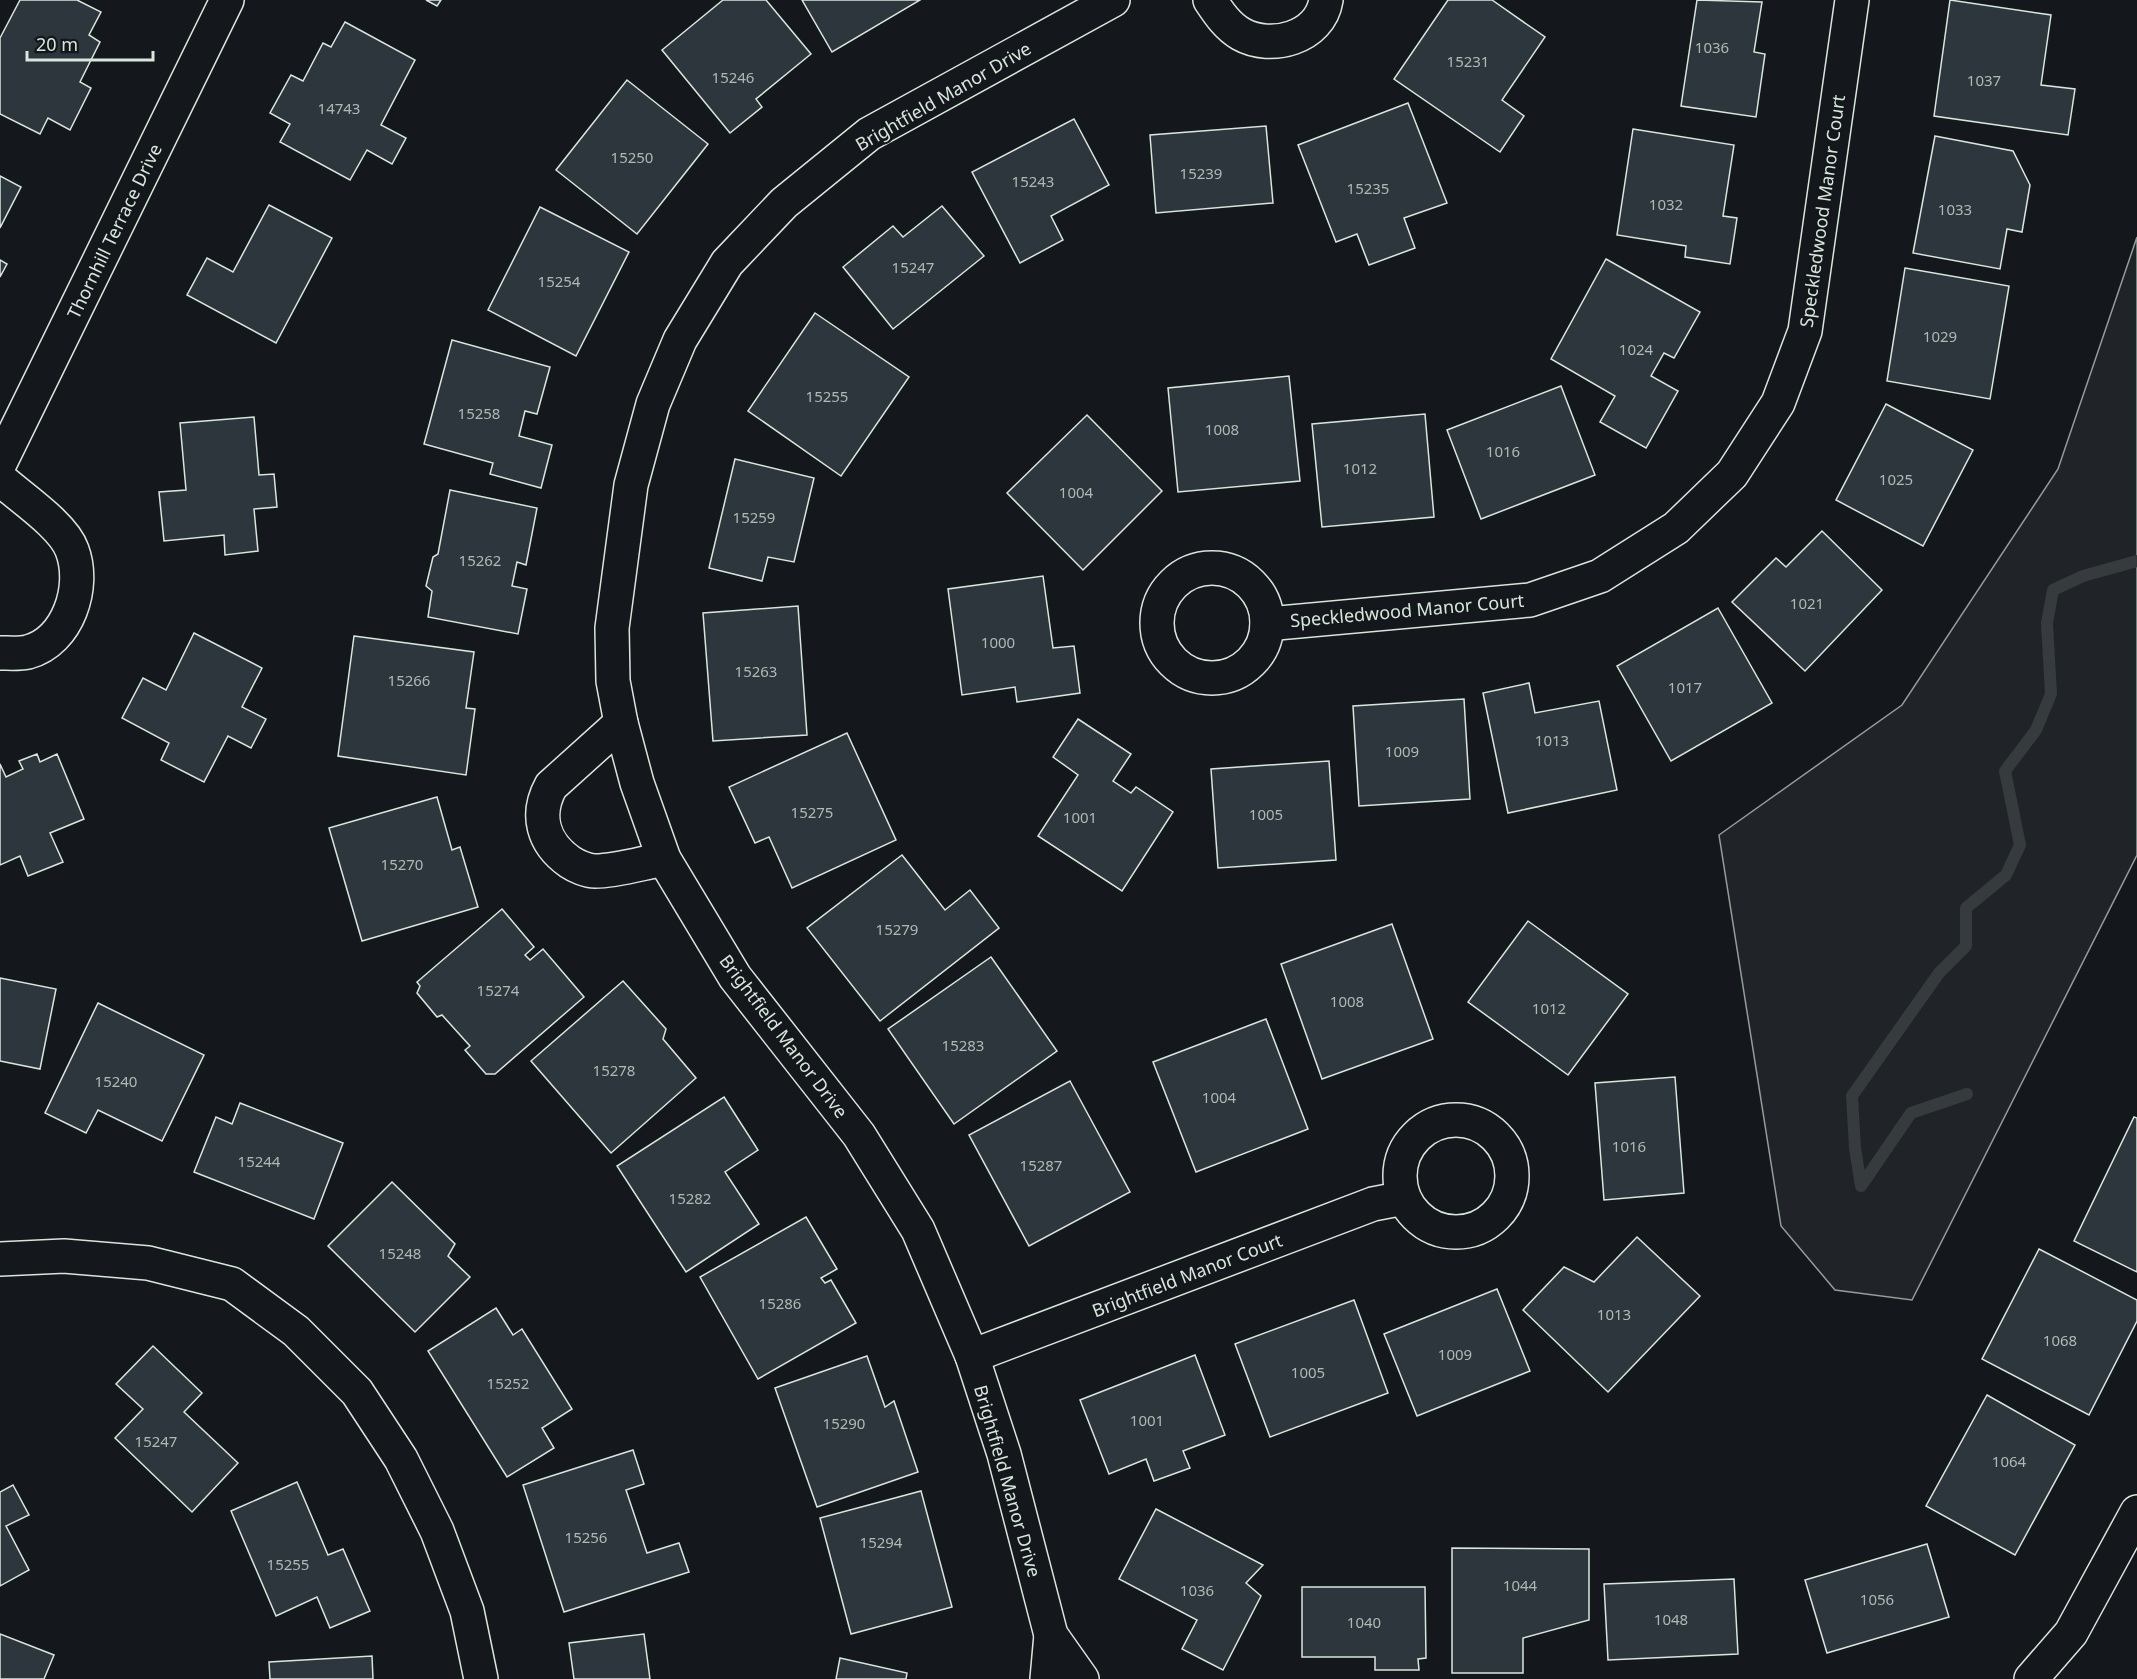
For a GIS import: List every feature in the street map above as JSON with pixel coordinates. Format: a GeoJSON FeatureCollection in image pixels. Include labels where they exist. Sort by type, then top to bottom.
{"type":"FeatureCollection","features":[{"type":"Feature","properties":{"kind":"street","name":"Thornhill Terrace Drive"},"geometry":{"type":"LineString","coordinates":[[0,463],[228,0]]}},
{"type":"Feature","properties":{"kind":"street","name":"Brightfield Manor Drive"},"geometry":{"type":"LineString","coordinates":[[1047,1679],[1051,1635],[1005,1454],[972,1356],[918,1230],[859,1135],[735,976],[664,859],[637,783],[621,723],[613,681],[612,628],[631,485],[653,404],[680,340],[726,264],[784,203],[869,134],[1113,0]]}},
{"type":"Feature","properties":{"kind":"street"},"geometry":{"type":"LineString","coordinates":[[1210,0],[1224,20],[1239,33],[1258,41],[1278,42],[1300,36],[1315,22],[1326,0]]}},
{"type":"Feature","properties":{"kind":"street","name":"Speckledwood Manor Court"},"geometry":{"type":"LineString","coordinates":[[1267,624],[1530,600],[1600,576],[1610,570],[1676,528],[1732,474],[1778,403],[1805,331],[1852,0]]}},
{"type":"Feature","properties":{"kind":"street"},"geometry":{"type":"LineString","coordinates":[[0,479],[56,528],[72,549],[77,576],[74,605],[57,635],[28,652],[0,653]]}},
{"type":"Feature","properties":{"kind":"street"},"geometry":{"type":"LineString","coordinates":[[621,723],[550,786],[543,799],[542,825],[548,842],[562,856],[575,865],[594,872],[664,859]]}},
{"type":"Feature","properties":{"kind":"street","name":"Brightfield Manor Court"},"geometry":{"type":"LineString","coordinates":[[972,1356],[1373,1204],[1404,1198]]}},
{"type":"Feature","properties":{"kind":"street"},"geometry":{"type":"LineString","coordinates":[[3,1251],[148,1263],[232,1284],[296,1331],[357,1392],[401,1459],[437,1531],[467,1611],[481,1679]]}},
{"type":"Feature","properties":{"kind":"street"},"geometry":{"type":"LineString","coordinates":[[2031,1679],[2071,1633],[2137,1512]]}},
{"type":"Feature","properties":{"kind":"street","name":"Brightfield Manor Drive"},"geometry":{"type":"LineString","coordinates":[[1051,1635],[1082,1679]]}},
{"type":"Feature","properties":{"kind":"shaded area"},"geometry":{"type":"Polygon","coordinates":[[[2137,237],[2137,855],[1912,1300],[1835,1290],[1781,1226],[1719,835],[1902,705],[2058,469],[2137,237]]]}},
{"type":"Feature","properties":{"kind":"building"},"geometry":{"type":"Polygon","coordinates":[[[20,0],[77,0],[101,12],[89,35],[100,42],[80,82],[91,88],[70,130],[48,118],[40,134],[0,114],[0,38],[20,0]]]}},
{"type":"Feature","properties":{"kind":"building"},"geometry":{"type":"Polygon","coordinates":[[[426,0],[441,0],[437,6],[426,0]]]}},
{"type":"Feature","properties":{"kind":"building"},"geometry":{"type":"Polygon","coordinates":[[[723,0],[766,0],[811,54],[756,99],[762,107],[730,133],[662,50],[723,0]]]}},
{"type":"Feature","properties":{"kind":"building"},"geometry":{"type":"Polygon","coordinates":[[[802,0],[920,0],[832,52],[802,0]]]}},
{"type":"Feature","properties":{"kind":"building"},"geometry":{"type":"Polygon","coordinates":[[[1448,0],[1492,0],[1545,37],[1502,100],[1524,116],[1500,152],[1394,79],[1448,0]]]}},
{"type":"Feature","properties":{"kind":"building"},"geometry":{"type":"Polygon","coordinates":[[[1697,0],[1762,2],[1754,52],[1765,54],[1756,117],[1681,106],[1697,0]]]}},
{"type":"Feature","properties":{"kind":"building"},"geometry":{"type":"Polygon","coordinates":[[[1950,0],[2051,15],[2041,85],[2075,89],[2068,135],[1934,116],[1950,0]]]}},
{"type":"Feature","properties":{"kind":"building"},"geometry":{"type":"Polygon","coordinates":[[[345,22],[415,60],[381,125],[406,138],[392,164],[367,150],[350,180],[280,142],[290,124],[270,113],[291,75],[303,81],[323,43],[331,47],[345,22]]]}},
{"type":"Feature","properties":{"kind":"building"},"geometry":{"type":"Polygon","coordinates":[[[627,80],[708,144],[637,234],[556,170],[627,80]]]}},
{"type":"Feature","properties":{"kind":"building"},"geometry":{"type":"Polygon","coordinates":[[[1408,103],[1447,203],[1404,218],[1415,248],[1369,265],[1357,234],[1336,242],[1298,145],[1408,103]]]}},
{"type":"Feature","properties":{"kind":"building"},"geometry":{"type":"Polygon","coordinates":[[[1074,119],[1109,185],[1051,216],[1063,240],[1020,263],[972,172],[1074,119]]]}},
{"type":"Feature","properties":{"kind":"building"},"geometry":{"type":"Polygon","coordinates":[[[1266,126],[1273,203],[1156,213],[1150,135],[1266,126]]]}},
{"type":"Feature","properties":{"kind":"building"},"geometry":{"type":"Polygon","coordinates":[[[1633,129],[1734,145],[1723,216],[1737,218],[1730,264],[1685,257],[1686,246],[1617,235],[1633,129]]]}},
{"type":"Feature","properties":{"kind":"building"},"geometry":{"type":"Polygon","coordinates":[[[1935,136],[2013,151],[2030,185],[2022,232],[2007,229],[2000,269],[1913,253],[1935,136]]]}},
{"type":"Feature","properties":{"kind":"building"},"geometry":{"type":"Polygon","coordinates":[[[0,176],[21,187],[0,228],[0,176]]]}},
{"type":"Feature","properties":{"kind":"building"},"geometry":{"type":"Polygon","coordinates":[[[269,205],[332,238],[276,343],[187,295],[207,258],[233,272],[269,205]]]}},
{"type":"Feature","properties":{"kind":"building"},"geometry":{"type":"Polygon","coordinates":[[[942,206],[984,256],[893,329],[843,267],[893,226],[903,237],[942,206]]]}},
{"type":"Feature","properties":{"kind":"building"},"geometry":{"type":"Polygon","coordinates":[[[540,207],[629,252],[576,356],[488,310],[540,207]]]}},
{"type":"Feature","properties":{"kind":"building"},"geometry":{"type":"Polygon","coordinates":[[[1606,259],[1700,312],[1674,358],[1664,353],[1651,376],[1678,391],[1646,448],[1600,422],[1615,396],[1551,359],[1606,259]]]}},
{"type":"Feature","properties":{"kind":"building"},"geometry":{"type":"Polygon","coordinates":[[[0,260],[7,264],[0,277],[0,260]]]}},
{"type":"Feature","properties":{"kind":"building"},"geometry":{"type":"Polygon","coordinates":[[[1905,268],[2009,286],[1990,399],[1887,381],[1905,268]]]}},
{"type":"Feature","properties":{"kind":"building"},"geometry":{"type":"Polygon","coordinates":[[[815,313],[909,377],[841,476],[748,411],[815,313]]]}},
{"type":"Feature","properties":{"kind":"building"},"geometry":{"type":"Polygon","coordinates":[[[452,340],[550,367],[537,414],[525,411],[519,436],[552,445],[541,488],[490,474],[493,463],[424,444],[452,340]]]}},
{"type":"Feature","properties":{"kind":"building"},"geometry":{"type":"Polygon","coordinates":[[[1289,376],[1300,481],[1178,492],[1168,388],[1289,376]]]}},
{"type":"Feature","properties":{"kind":"building"},"geometry":{"type":"Polygon","coordinates":[[[1561,386],[1595,475],[1481,519],[1447,430],[1561,386]]]}},
{"type":"Feature","properties":{"kind":"building"},"geometry":{"type":"Polygon","coordinates":[[[1886,404],[1973,450],[1923,546],[1836,500],[1886,404]]]}},
{"type":"Feature","properties":{"kind":"building"},"geometry":{"type":"Polygon","coordinates":[[[1425,414],[1434,517],[1322,527],[1312,424],[1425,414]]]}},
{"type":"Feature","properties":{"kind":"building"},"geometry":{"type":"Polygon","coordinates":[[[1087,415],[1162,491],[1083,570],[1007,493],[1087,415]]]}},
{"type":"Feature","properties":{"kind":"building"},"geometry":{"type":"Polygon","coordinates":[[[254,417],[259,475],[274,474],[277,507],[254,509],[258,551],[225,555],[224,535],[164,541],[159,492],[186,490],[180,423],[254,417]]]}},
{"type":"Feature","properties":{"kind":"building"},"geometry":{"type":"Polygon","coordinates":[[[735,459],[814,478],[794,562],[768,557],[762,581],[709,568],[735,459]]]}},
{"type":"Feature","properties":{"kind":"building"},"geometry":{"type":"Polygon","coordinates":[[[450,490],[537,508],[526,565],[517,562],[512,586],[527,589],[518,634],[428,617],[432,591],[426,586],[433,557],[438,554],[450,490]]]}},
{"type":"Feature","properties":{"kind":"building"},"geometry":{"type":"Polygon","coordinates":[[[1822,531],[1882,590],[1805,671],[1732,602],[1776,558],[1786,567],[1822,531]]]}},
{"type":"Feature","properties":{"kind":"building"},"geometry":{"type":"Polygon","coordinates":[[[1043,576],[1053,648],[1074,646],[1080,693],[1017,702],[1015,687],[962,695],[948,589],[1043,576]]]}},
{"type":"Feature","properties":{"kind":"building"},"geometry":{"type":"Polygon","coordinates":[[[798,606],[807,735],[713,741],[703,613],[798,606]]]}},
{"type":"Feature","properties":{"kind":"building"},"geometry":{"type":"Polygon","coordinates":[[[1718,608],[1772,703],[1671,761],[1617,666],[1718,608]]]}},
{"type":"Feature","properties":{"kind":"building"},"geometry":{"type":"Polygon","coordinates":[[[194,633],[262,668],[242,707],[266,719],[251,748],[228,736],[204,782],[161,760],[169,743],[122,718],[143,678],[166,690],[194,633]]]}},
{"type":"Feature","properties":{"kind":"building"},"geometry":{"type":"Polygon","coordinates":[[[354,636],[474,652],[466,708],[475,709],[466,775],[338,756],[354,636]]]}},
{"type":"Feature","properties":{"kind":"building"},"geometry":{"type":"Polygon","coordinates":[[[1529,683],[1535,713],[1599,701],[1617,790],[1508,813],[1483,693],[1529,683]]]}},
{"type":"Feature","properties":{"kind":"building"},"geometry":{"type":"Polygon","coordinates":[[[1464,699],[1470,799],[1359,806],[1353,706],[1464,699]]]}},
{"type":"Feature","properties":{"kind":"building"},"geometry":{"type":"Polygon","coordinates":[[[1078,719],[1131,754],[1113,781],[1131,793],[1136,787],[1173,812],[1122,891],[1038,836],[1078,775],[1053,757],[1078,719]]]}},
{"type":"Feature","properties":{"kind":"building"},"geometry":{"type":"Polygon","coordinates":[[[847,733],[896,840],[792,888],[769,837],[755,843],[729,787],[847,733]]]}},
{"type":"Feature","properties":{"kind":"building"},"geometry":{"type":"Polygon","coordinates":[[[37,754],[40,762],[57,754],[84,819],[50,833],[63,862],[28,876],[20,856],[0,865],[0,764],[6,777],[23,769],[19,761],[37,754]]]}},
{"type":"Feature","properties":{"kind":"building"},"geometry":{"type":"Polygon","coordinates":[[[1329,761],[1336,860],[1218,868],[1211,769],[1329,761]]]}},
{"type":"Feature","properties":{"kind":"building"},"geometry":{"type":"Polygon","coordinates":[[[437,797],[452,850],[460,847],[478,907],[362,941],[329,828],[437,797]]]}},
{"type":"Feature","properties":{"kind":"building"},"geometry":{"type":"Polygon","coordinates":[[[902,855],[945,910],[970,890],[999,928],[880,1021],[807,928],[902,855]]]}},
{"type":"Feature","properties":{"kind":"building"},"geometry":{"type":"Polygon","coordinates":[[[502,909],[534,947],[525,955],[530,960],[543,949],[584,997],[495,1074],[486,1074],[465,1050],[470,1046],[442,1015],[437,1017],[417,993],[420,986],[417,982],[502,909]]]}},
{"type":"Feature","properties":{"kind":"building"},"geometry":{"type":"Polygon","coordinates":[[[1528,921],[1628,994],[1568,1075],[1468,1002],[1528,921]]]}},
{"type":"Feature","properties":{"kind":"building"},"geometry":{"type":"Polygon","coordinates":[[[1392,924],[1433,1039],[1322,1079],[1281,964],[1392,924]]]}},
{"type":"Feature","properties":{"kind":"building"},"geometry":{"type":"Polygon","coordinates":[[[991,957],[1057,1051],[954,1124],[888,1029],[991,957]]]}},
{"type":"Feature","properties":{"kind":"building"},"geometry":{"type":"Polygon","coordinates":[[[0,978],[56,989],[40,1069],[0,1061],[0,978]]]}},
{"type":"Feature","properties":{"kind":"building"},"geometry":{"type":"Polygon","coordinates":[[[623,981],[666,1029],[663,1039],[696,1078],[611,1153],[531,1061],[623,981]]]}},
{"type":"Feature","properties":{"kind":"building"},"geometry":{"type":"Polygon","coordinates":[[[98,1003],[204,1055],[162,1141],[98,1110],[86,1133],[45,1113],[98,1003]]]}},
{"type":"Feature","properties":{"kind":"building"},"geometry":{"type":"Polygon","coordinates":[[[1266,1019],[1308,1129],[1196,1172],[1153,1062],[1266,1019]]]}},
{"type":"Feature","properties":{"kind":"building"},"geometry":{"type":"Polygon","coordinates":[[[1675,1077],[1684,1193],[1604,1200],[1595,1083],[1675,1077]]]}},
{"type":"Feature","properties":{"kind":"building"},"geometry":{"type":"Polygon","coordinates":[[[1070,1081],[1130,1192],[1029,1246],[969,1135],[1070,1081]]]}},
{"type":"Feature","properties":{"kind":"building"},"geometry":{"type":"Polygon","coordinates":[[[724,1097],[758,1150],[725,1172],[759,1224],[686,1272],[617,1166],[724,1097]]]}},
{"type":"Feature","properties":{"kind":"building"},"geometry":{"type":"Polygon","coordinates":[[[240,1103],[343,1143],[314,1219],[194,1172],[216,1117],[232,1124],[240,1103]]]}},
{"type":"Feature","properties":{"kind":"building"},"geometry":{"type":"Polygon","coordinates":[[[2134,1117],[2137,1118],[2137,1272],[2074,1241],[2134,1117]]]}},
{"type":"Feature","properties":{"kind":"building"},"geometry":{"type":"Polygon","coordinates":[[[392,1182],[455,1244],[448,1256],[470,1277],[415,1332],[328,1246],[392,1182]]]}},
{"type":"Feature","properties":{"kind":"building"},"geometry":{"type":"Polygon","coordinates":[[[806,1217],[837,1269],[821,1278],[825,1283],[831,1280],[856,1323],[758,1379],[700,1277],[806,1217]]]}},
{"type":"Feature","properties":{"kind":"building"},"geometry":{"type":"Polygon","coordinates":[[[1637,1237],[1700,1296],[1608,1392],[1523,1310],[1564,1267],[1594,1282],[1637,1237]]]}},
{"type":"Feature","properties":{"kind":"building"},"geometry":{"type":"Polygon","coordinates":[[[2039,1249],[2137,1300],[2137,1321],[2089,1415],[1982,1359],[2039,1249]]]}},
{"type":"Feature","properties":{"kind":"building"},"geometry":{"type":"Polygon","coordinates":[[[1497,1289],[1530,1371],[1417,1416],[1384,1334],[1497,1289]]]}},
{"type":"Feature","properties":{"kind":"building"},"geometry":{"type":"Polygon","coordinates":[[[1354,1300],[1388,1393],[1270,1437],[1235,1344],[1354,1300]]]}},
{"type":"Feature","properties":{"kind":"building"},"geometry":{"type":"Polygon","coordinates":[[[496,1308],[513,1335],[522,1329],[572,1409],[542,1428],[554,1448],[507,1477],[428,1351],[496,1308]]]}},
{"type":"Feature","properties":{"kind":"building"},"geometry":{"type":"Polygon","coordinates":[[[153,1346],[202,1393],[184,1412],[238,1463],[192,1512],[115,1438],[143,1409],[116,1384],[153,1346]]]}},
{"type":"Feature","properties":{"kind":"building"},"geometry":{"type":"Polygon","coordinates":[[[1195,1355],[1225,1435],[1183,1451],[1190,1468],[1154,1481],[1146,1459],[1109,1474],[1080,1400],[1195,1355]]]}},
{"type":"Feature","properties":{"kind":"building"},"geometry":{"type":"Polygon","coordinates":[[[867,1356],[885,1407],[894,1401],[918,1472],[817,1507],[775,1388],[867,1356]]]}},
{"type":"Feature","properties":{"kind":"building"},"geometry":{"type":"Polygon","coordinates":[[[1987,1395],[2075,1445],[2015,1555],[1926,1506],[1987,1395]]]}},
{"type":"Feature","properties":{"kind":"building"},"geometry":{"type":"Polygon","coordinates":[[[633,1450],[644,1484],[626,1490],[647,1553],[679,1543],[689,1572],[564,1612],[523,1485],[633,1450]]]}},
{"type":"Feature","properties":{"kind":"building"},"geometry":{"type":"Polygon","coordinates":[[[297,1482],[328,1555],[343,1549],[370,1611],[330,1628],[317,1597],[276,1616],[231,1511],[297,1482]]]}},
{"type":"Feature","properties":{"kind":"building"},"geometry":{"type":"Polygon","coordinates":[[[13,1485],[29,1515],[6,1526],[29,1570],[0,1586],[0,1492],[13,1485]]]}},
{"type":"Feature","properties":{"kind":"building"},"geometry":{"type":"Polygon","coordinates":[[[921,1491],[952,1607],[851,1634],[820,1518],[921,1491]]]}},
{"type":"Feature","properties":{"kind":"building"},"geometry":{"type":"Polygon","coordinates":[[[1156,1509],[1263,1565],[1246,1583],[1261,1596],[1223,1670],[1182,1649],[1197,1620],[1119,1579],[1156,1509]]]}},
{"type":"Feature","properties":{"kind":"building"},"geometry":{"type":"Polygon","coordinates":[[[1927,1544],[1949,1617],[1827,1653],[1805,1580],[1927,1544]]]}},
{"type":"Feature","properties":{"kind":"building"},"geometry":{"type":"Polygon","coordinates":[[[1452,1548],[1589,1549],[1589,1620],[1523,1638],[1523,1673],[1452,1673],[1452,1548]]]}},
{"type":"Feature","properties":{"kind":"building"},"geometry":{"type":"Polygon","coordinates":[[[1734,1579],[1738,1654],[1608,1660],[1604,1584],[1734,1579]]]}},
{"type":"Feature","properties":{"kind":"building"},"geometry":{"type":"Polygon","coordinates":[[[1302,1587],[1425,1587],[1426,1658],[1418,1659],[1419,1670],[1375,1670],[1375,1657],[1302,1657],[1302,1587]]]}},
{"type":"Feature","properties":{"kind":"building"},"geometry":{"type":"Polygon","coordinates":[[[0,1634],[54,1655],[44,1679],[0,1679],[0,1634]]]}},
{"type":"Feature","properties":{"kind":"building"},"geometry":{"type":"Polygon","coordinates":[[[644,1634],[650,1679],[574,1679],[569,1643],[644,1634]]]}},
{"type":"Feature","properties":{"kind":"building"},"geometry":{"type":"Polygon","coordinates":[[[372,1656],[373,1679],[270,1679],[269,1662],[372,1656]]]}},
{"type":"Feature","properties":{"kind":"building"},"geometry":{"type":"Polygon","coordinates":[[[840,1658],[907,1673],[906,1679],[836,1679],[840,1658]]]}},
{"type":"Feature","properties":{"kind":"waterway"},"geometry":{"type":"LineString","coordinates":[[1967,1094],[1911,1113],[1861,1186],[1855,1148],[1852,1096],[1939,973],[1966,946],[1966,908],[2006,875],[2020,845],[2005,771],[2036,730],[2051,694],[2047,623],[2053,590],[2083,576],[2137,561]]}}]}
